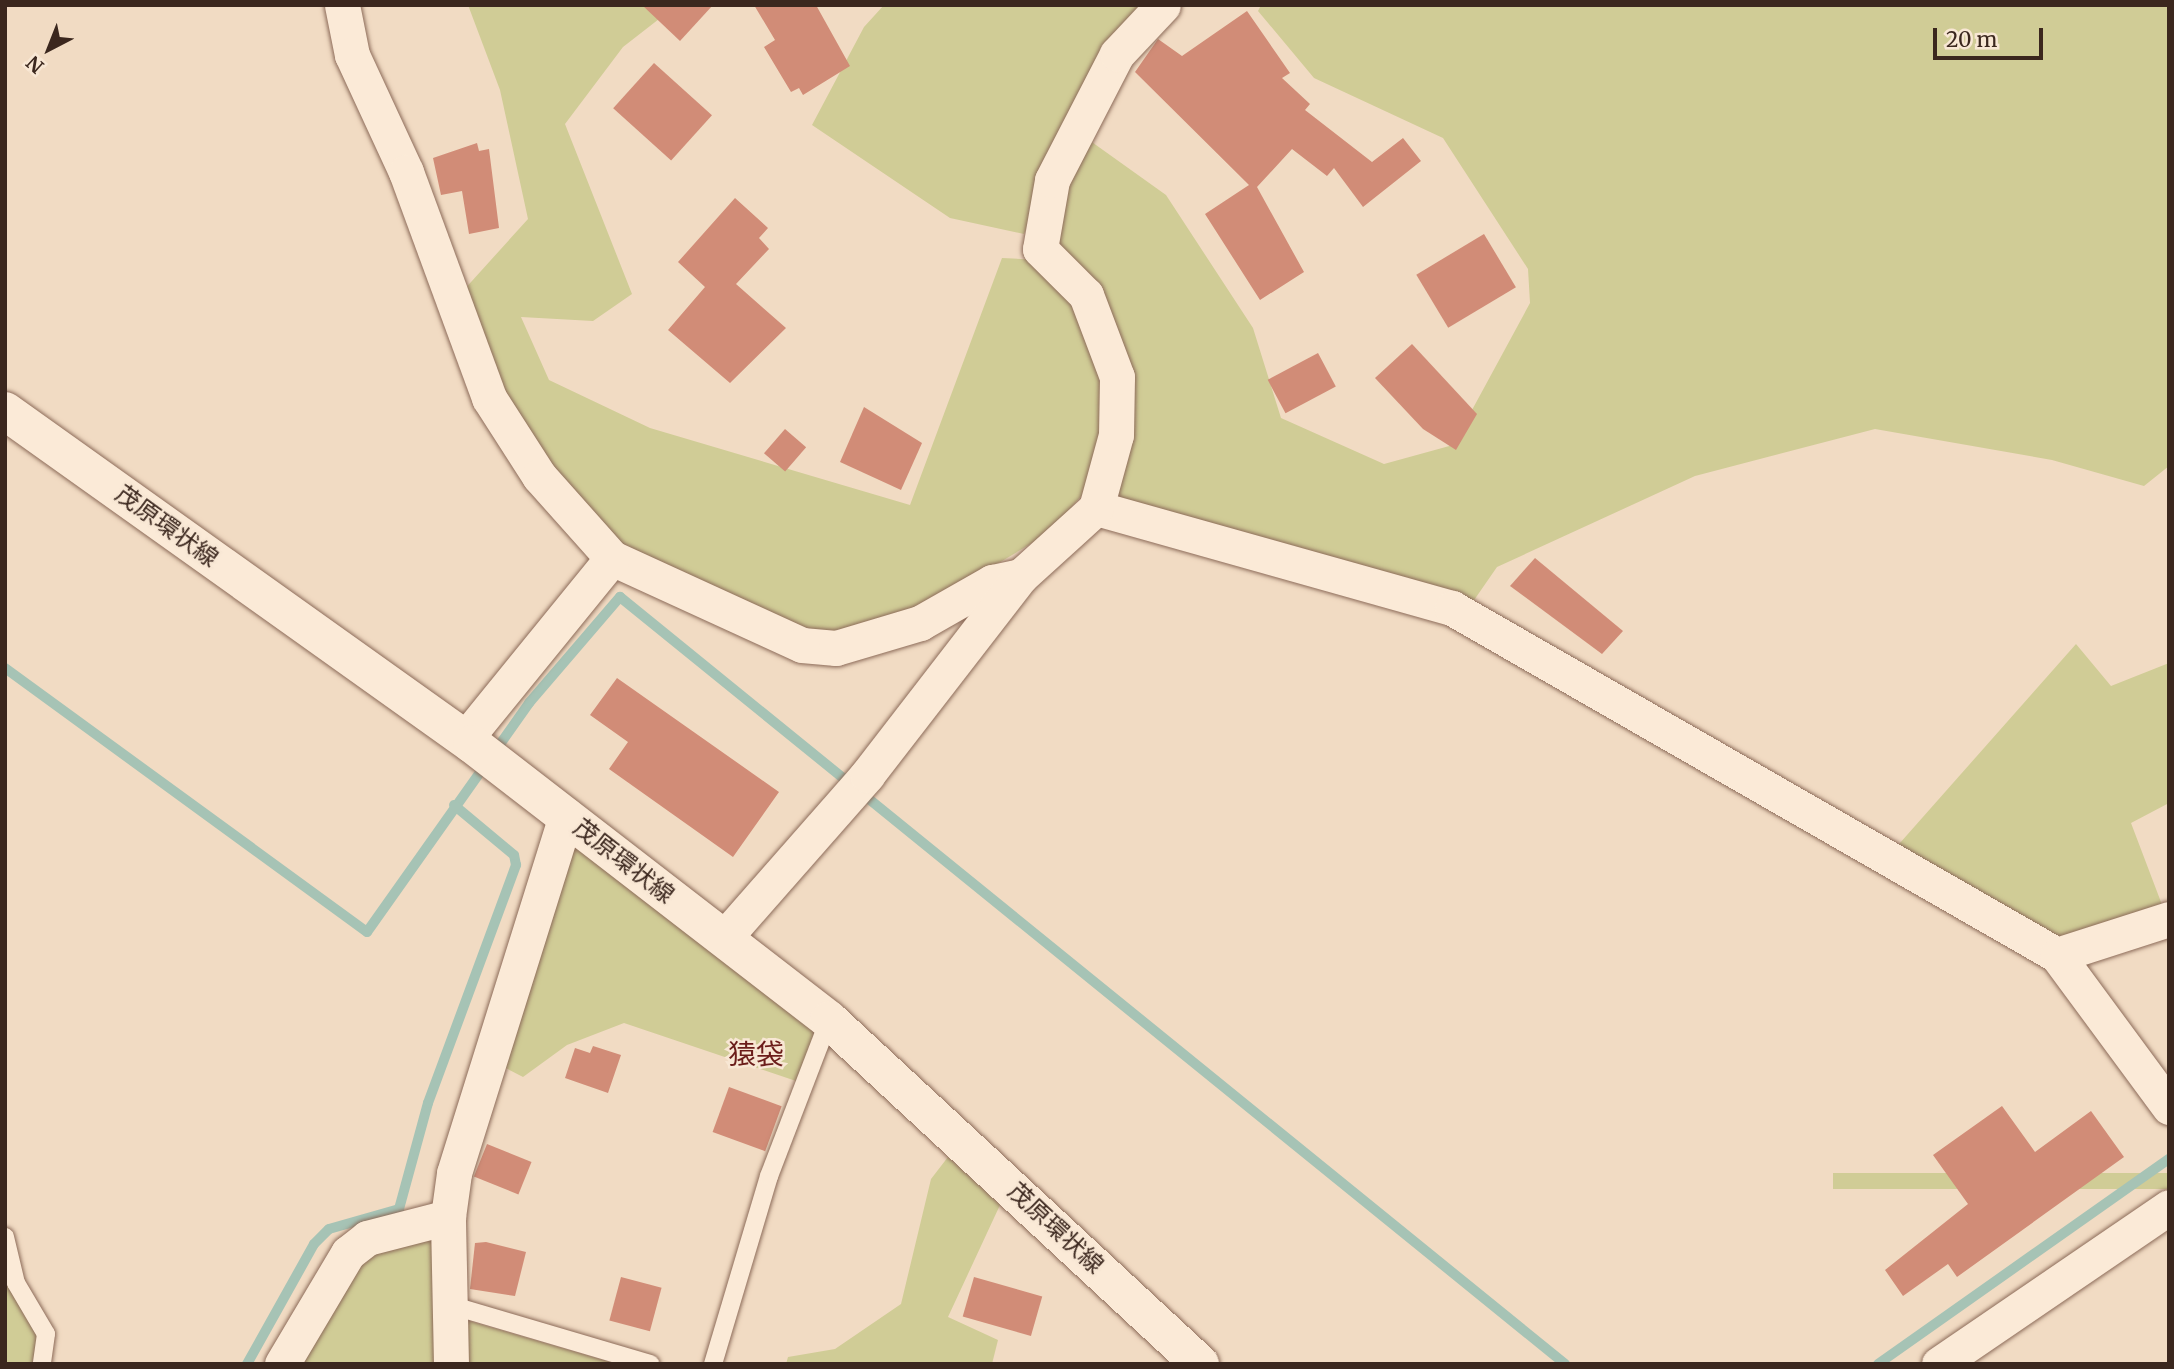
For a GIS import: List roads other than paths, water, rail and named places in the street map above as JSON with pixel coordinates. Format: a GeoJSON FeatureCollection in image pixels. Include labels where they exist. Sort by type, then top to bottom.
{"type":"FeatureCollection","features":[{"type":"Feature","properties":{"kind":"main road","name":"茂原環状線"},"geometry":{"type":"LineString","coordinates":[[5,411],[468,741],[829,1020],[1200,1364]]}},
{"type":"Feature","properties":{"kind":"street"},"geometry":{"type":"LineString","coordinates":[[342,5],[352,55],[406,172],[489,398],[539,476],[612,558],[802,645],[836,648],[920,623],[992,582],[1021,576]]}},
{"type":"Feature","properties":{"kind":"street"},"geometry":{"type":"LineString","coordinates":[[724,938],[867,775],[1021,576],[1096,509],[1116,435],[1117,377],[1086,295],[1040,249],[1052,180],[1117,54],[1163,5]]}},
{"type":"Feature","properties":{"kind":"street"},"geometry":{"type":"LineString","coordinates":[[1096,509],[1452,608],[2057,956],[2169,1107]]}},
{"type":"Feature","properties":{"kind":"street"},"geometry":{"type":"LineString","coordinates":[[468,741],[612,558]]}},
{"type":"Feature","properties":{"kind":"street"},"geometry":{"type":"LineString","coordinates":[[451,1364],[448,1217],[454,1173],[566,816]]}},
{"type":"Feature","properties":{"kind":"street"},"geometry":{"type":"LineString","coordinates":[[2057,956],[2169,919]]}},
{"type":"Feature","properties":{"kind":"street"},"geometry":{"type":"LineString","coordinates":[[1939,1364],[2169,1207]]}},
{"type":"Feature","properties":{"kind":"street"},"geometry":{"type":"LineString","coordinates":[[282,1364],[348,1253],[367,1238],[448,1217]]}},
{"type":"Feature","properties":{"kind":"lane"},"geometry":{"type":"LineString","coordinates":[[713,1364],[769,1176],[829,1020]]}},
{"type":"Feature","properties":{"kind":"lane"},"geometry":{"type":"LineString","coordinates":[[5,1237],[16,1283],[46,1334],[42,1364]]}},
{"type":"Feature","properties":{"kind":"lane"},"geometry":{"type":"LineString","coordinates":[[450,1306],[652,1364]]}},
{"type":"Feature","properties":{"kind":"waterway"},"geometry":{"type":"LineString","coordinates":[[5,668],[367,932],[529,703],[620,597],[1565,1364]]}},
{"type":"Feature","properties":{"kind":"waterway"},"geometry":{"type":"LineString","coordinates":[[247,1364],[314,1244],[329,1229],[399,1209],[428,1103],[516,865],[514,855],[454,805]]}},
{"type":"Feature","properties":{"kind":"waterway"},"geometry":{"type":"LineString","coordinates":[[1878,1364],[2169,1159]]}},
{"type":"Feature","properties":{"kind":"district","name":"猿袋"},"geometry":{"type":"Point","coordinates":[756,1054]}}]}
